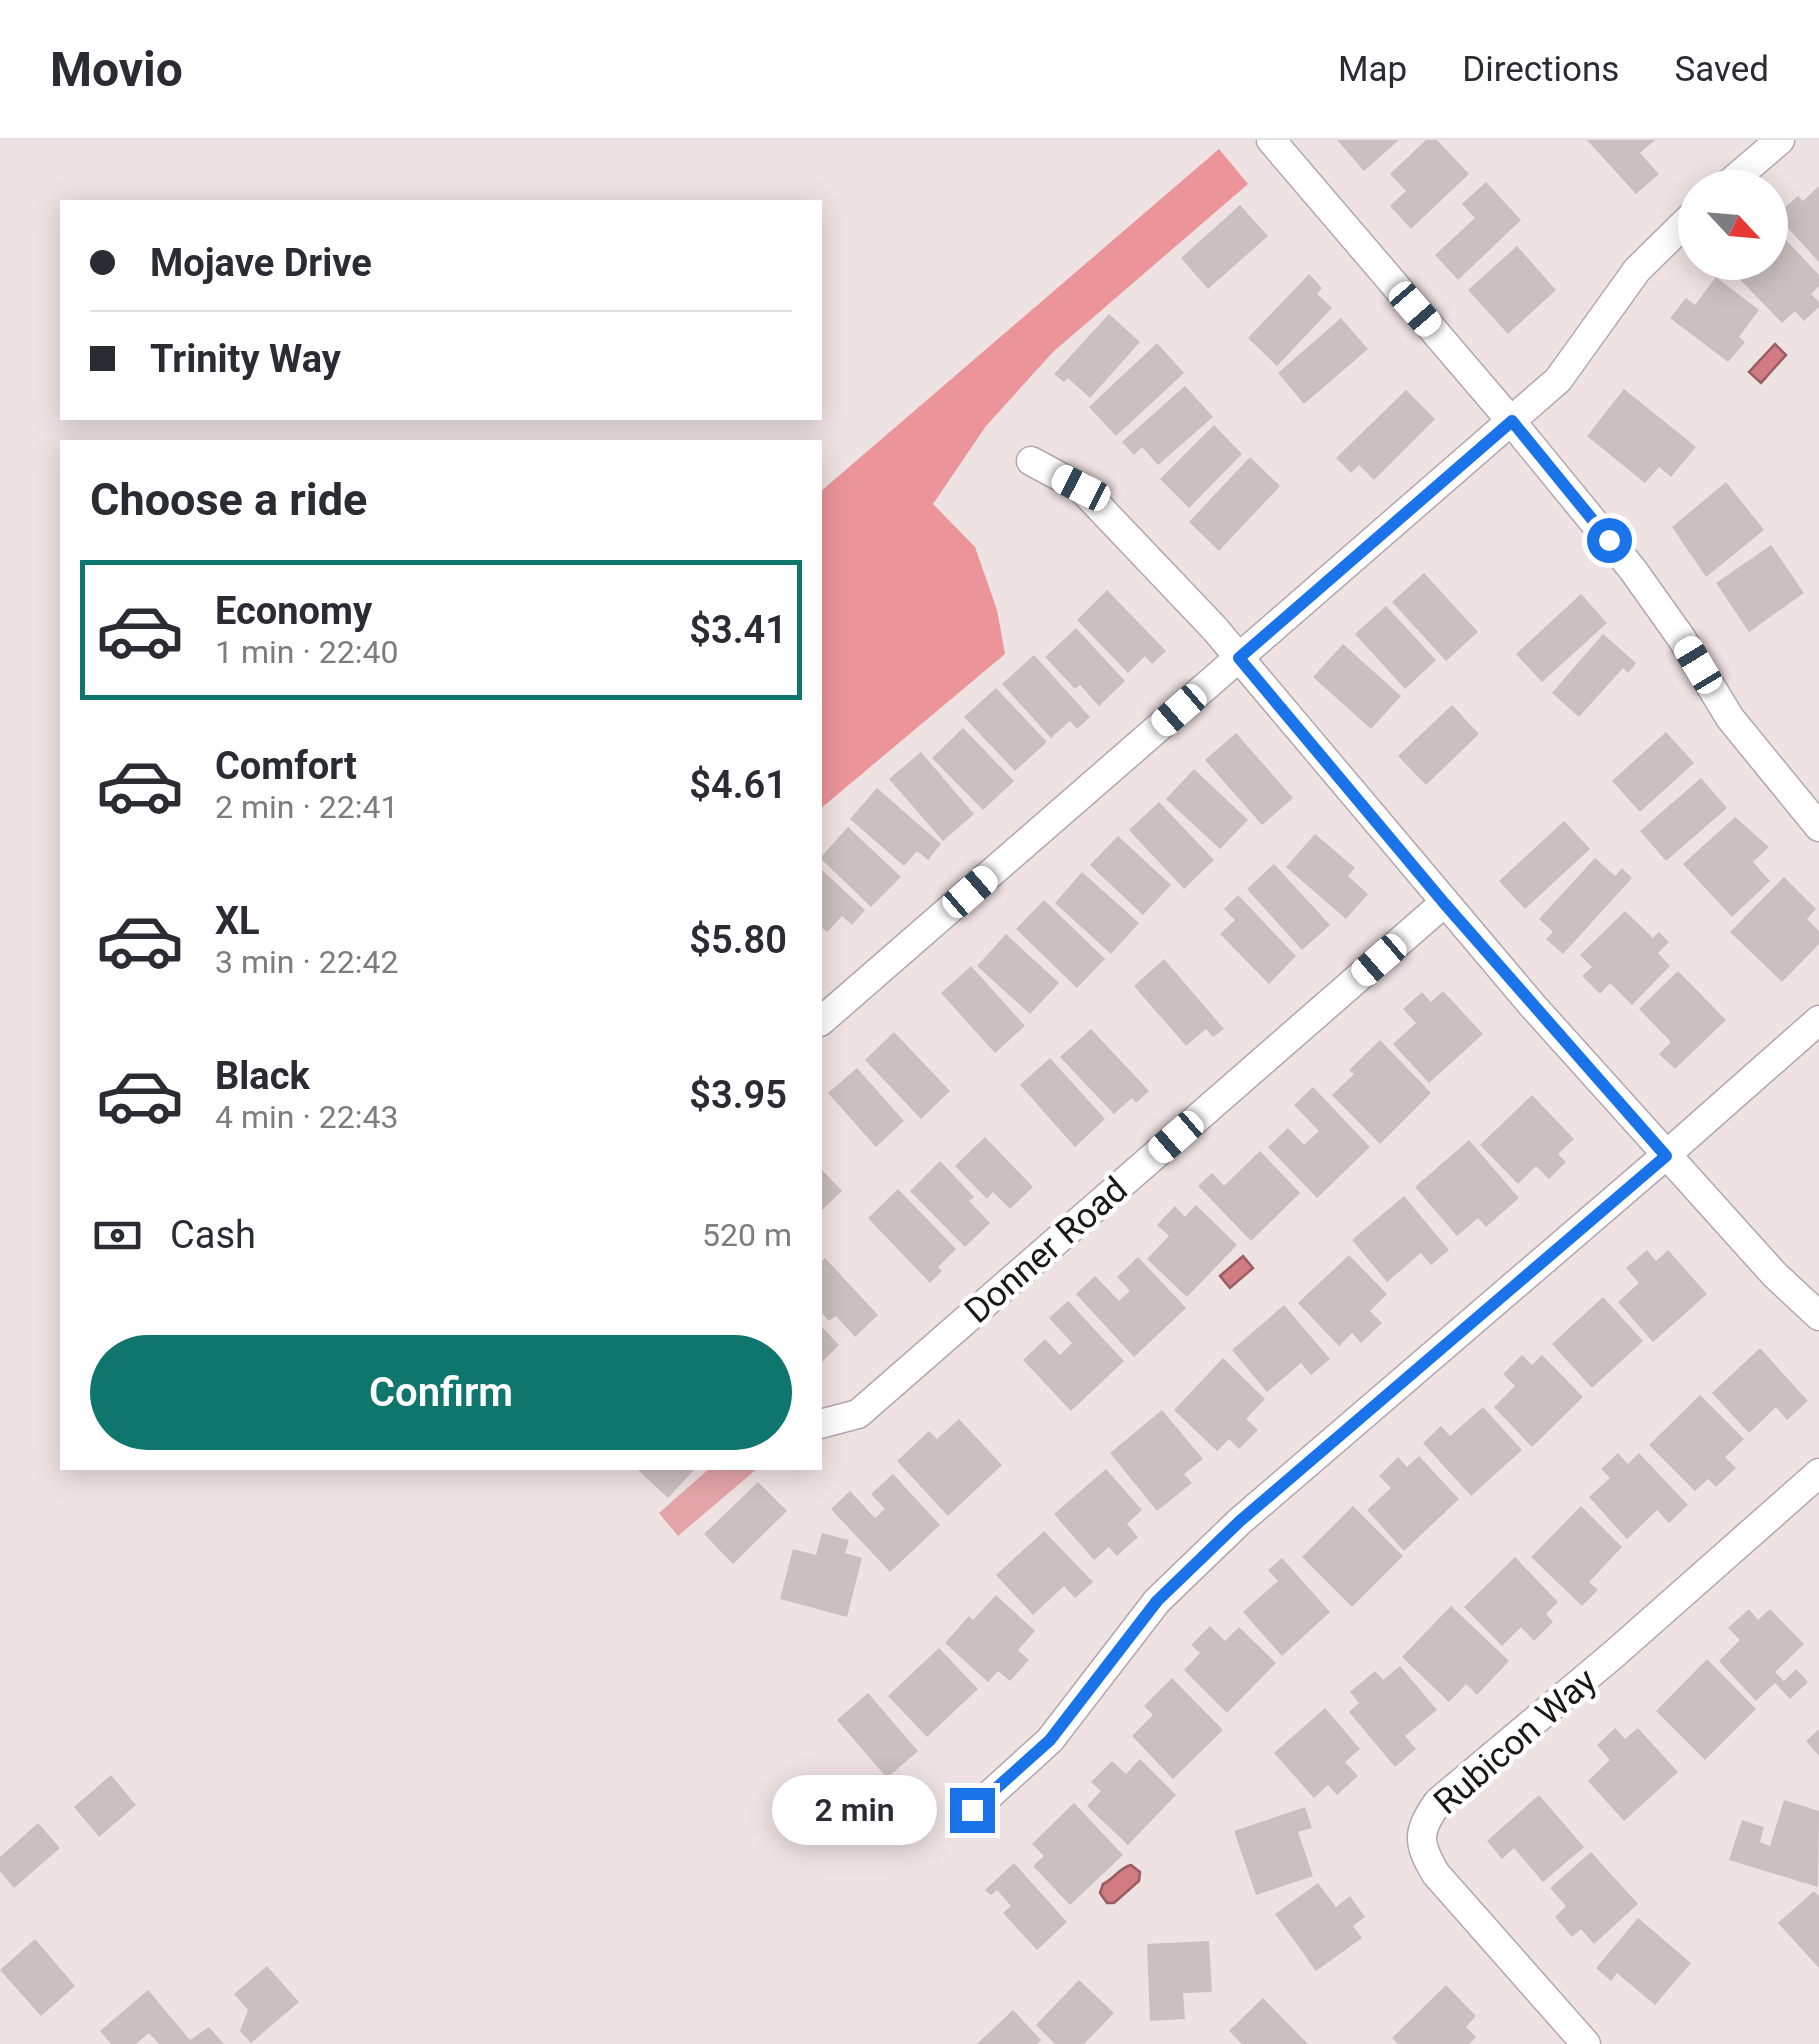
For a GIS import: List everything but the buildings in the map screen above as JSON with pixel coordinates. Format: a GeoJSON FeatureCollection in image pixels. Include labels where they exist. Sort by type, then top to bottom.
{"type":"FeatureCollection","features":[{"type":"Feature","properties":{"kind":"street"},"geometry":{"type":"LineString","coordinates":[[1271,140],[1634,570],[1682,638],[1730,718],[1819,827]]}},
{"type":"Feature","properties":{"kind":"street"},"geometry":{"type":"LineString","coordinates":[[1745,170],[1780,140]]}},
{"type":"Feature","properties":{"kind":"street"},"geometry":{"type":"LineString","coordinates":[[822,1020],[1558,380],[1638,270],[1678,229]]}},
{"type":"Feature","properties":{"kind":"street"},"geometry":{"type":"LineString","coordinates":[[1031,461],[1081,488],[1239,658],[1444,903],[1666,1156],[1774,1275],[1819,1316]]}},
{"type":"Feature","properties":{"kind":"street","name":"Donner Road"},"geometry":{"type":"LineString","coordinates":[[822,1423],[858,1414],[1444,903]]}},
{"type":"Feature","properties":{"kind":"street"},"geometry":{"type":"LineString","coordinates":[[972,1810],[1050,1740],[1157,1601],[1240,1521],[1819,1020]]}},
{"type":"Feature","properties":{"kind":"street","name":"Rubicon Way"},"geometry":{"type":"LineString","coordinates":[[1586,2044],[1436,1874],[1423,1852],[1421,1826],[1438,1802],[1819,1474]]}},
{"type":"Feature","properties":{"kind":"shaded area"},"geometry":{"type":"Polygon","coordinates":[[[1219,149],[1248,184],[1053,352],[986,426],[933,504],[975,547],[997,610],[1005,654],[822,807],[822,490],[1219,149]]]}},
{"type":"Feature","properties":{"kind":"shaded area"},"geometry":{"type":"Polygon","coordinates":[[[1775,344],[1786,355],[1761,383],[1749,372],[1775,344]]]}},
{"type":"Feature","properties":{"kind":"shaded area"},"geometry":{"type":"Polygon","coordinates":[[[1243,1256],[1253,1268],[1230,1288],[1220,1276],[1243,1256]]]}},
{"type":"Feature","properties":{"kind":"shaded area"},"geometry":{"type":"Polygon","coordinates":[[[708,1470],[756,1470],[678,1536],[659,1513],[708,1470]]]}},
{"type":"Feature","properties":{"kind":"shaded area"},"geometry":{"type":"Polygon","coordinates":[[[1131,1865],[1140,1872],[1139,1881],[1114,1903],[1107,1903],[1100,1893],[1103,1884],[1131,1865]]]}},
{"type":"Feature","properties":{"kind":"route"},"geometry":{"type":"LineString","coordinates":[[972,1810],[1050,1740],[1157,1601],[1240,1521],[1666,1156],[1444,903],[1239,658],[1512,421],[1609,540]]}}]}
